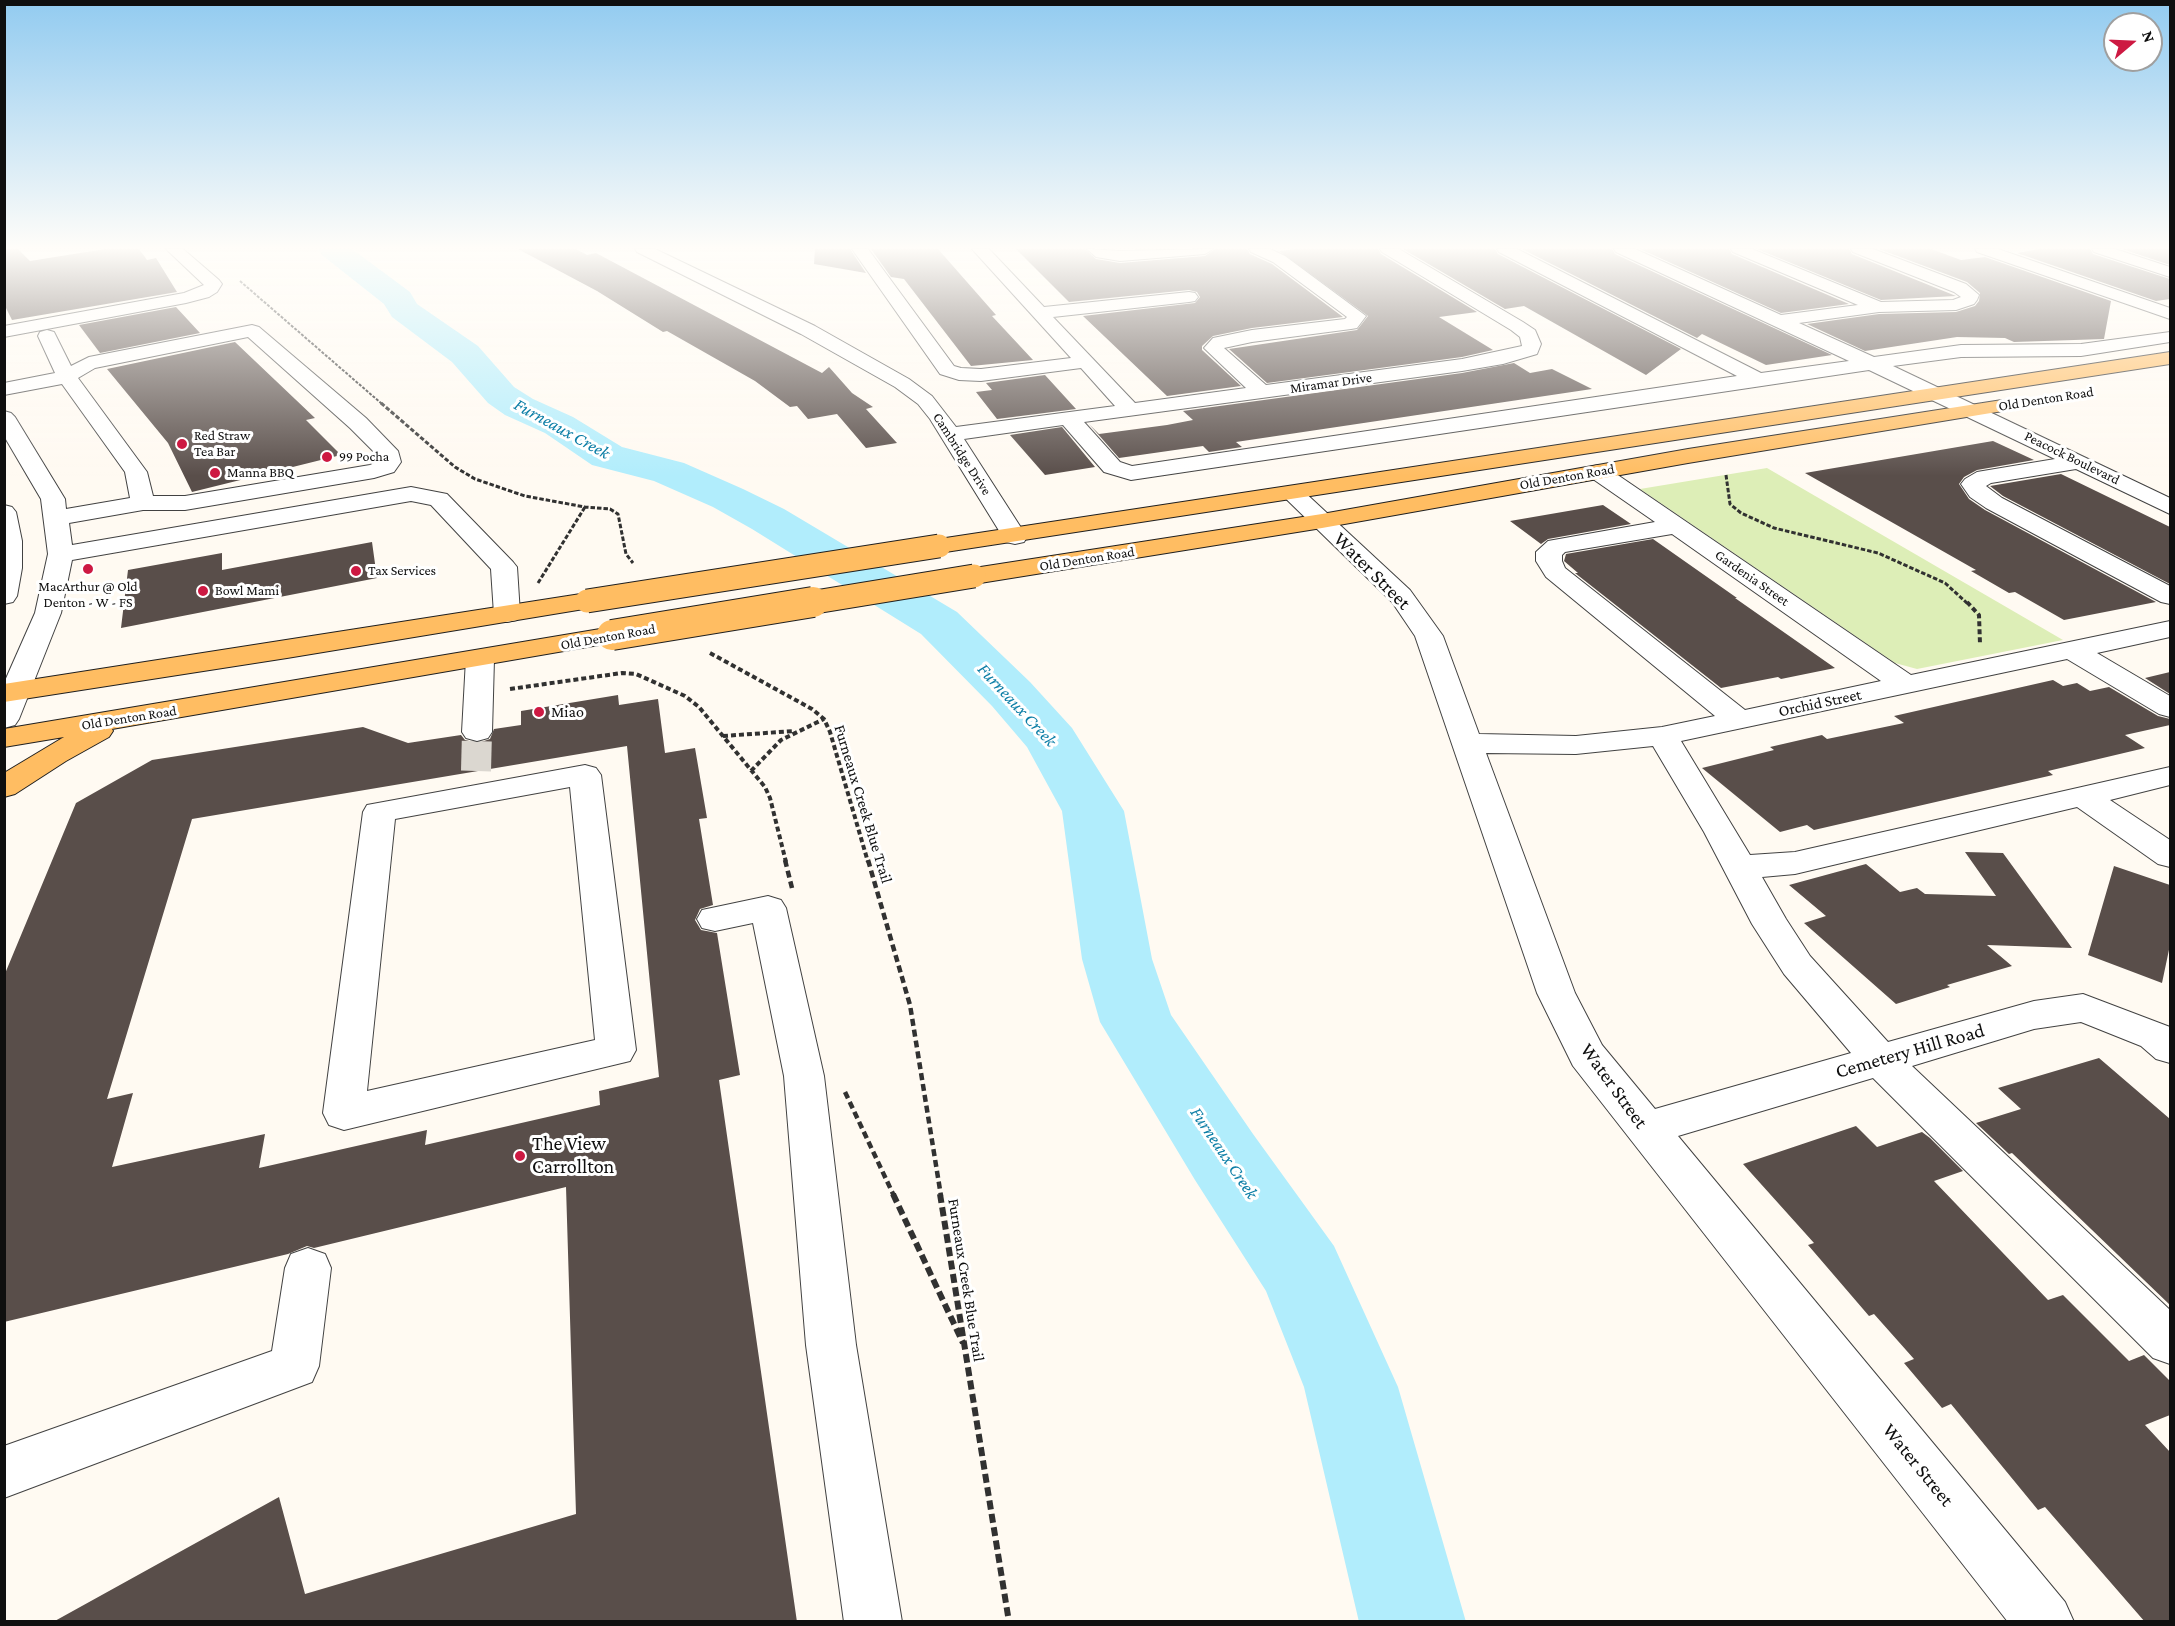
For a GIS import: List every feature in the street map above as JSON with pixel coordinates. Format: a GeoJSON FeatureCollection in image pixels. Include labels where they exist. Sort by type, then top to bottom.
{"type":"FeatureCollection","features":[{"type":"Feature","properties":{"kind":"main road","name":"Old Denton Road"},"geometry":{"type":"LineString","coordinates":[[11,692],[939,546],[1015,537],[2170,357]]}},
{"type":"Feature","properties":{"kind":"main road","name":"Old Denton Road"},"geometry":{"type":"LineString","coordinates":[[4,738],[612,635],[1322,521],[1598,472],[2018,403]]}},
{"type":"Feature","properties":{"kind":"main road"},"geometry":{"type":"LineString","coordinates":[[4,787],[81,739],[127,718]]}},
{"type":"Feature","properties":{"kind":"street"},"geometry":{"type":"LineString","coordinates":[[4,332],[42,325]]}},
{"type":"Feature","properties":{"kind":"street"},"geometry":{"type":"LineString","coordinates":[[4,344],[47,336],[74,325]]}},
{"type":"Feature","properties":{"kind":"street","name":"Cambridge Drive"},"geometry":{"type":"LineString","coordinates":[[798,325],[902,383],[925,400],[951,434],[1015,537]]}},
{"type":"Feature","properties":{"kind":"street"},"geometry":{"type":"LineString","coordinates":[[915,325],[947,370],[959,374],[981,375],[1086,362]]}},
{"type":"Feature","properties":{"kind":"street"},"geometry":{"type":"LineString","coordinates":[[1053,325],[1130,410]]}},
{"type":"Feature","properties":{"kind":"street"},"geometry":{"type":"LineString","coordinates":[[1262,392],[1213,348],[1220,342],[1241,338],[1344,325]]}},
{"type":"Feature","properties":{"kind":"street","name":"Miramar Drive"},"geometry":{"type":"LineString","coordinates":[[951,434],[1503,358],[1530,350],[1532,344],[1528,334],[1515,325]]}},
{"type":"Feature","properties":{"kind":"street"},"geometry":{"type":"LineString","coordinates":[[1653,325],[1758,379]]}},
{"type":"Feature","properties":{"kind":"street","name":"Peacock Boulevard"},"geometry":{"type":"LineString","coordinates":[[1785,325],[1973,410],[2170,507]]}},
{"type":"Feature","properties":{"kind":"street"},"geometry":{"type":"LineString","coordinates":[[4,390],[67,377],[88,363],[252,331],[358,423],[390,456],[390,462],[386,467],[374,471],[185,503],[143,503],[57,518]]}},
{"type":"Feature","properties":{"kind":"street"},"geometry":{"type":"LineString","coordinates":[[47,336],[67,377],[136,472],[143,503]]}},
{"type":"Feature","properties":{"kind":"street"},"geometry":{"type":"LineString","coordinates":[[1069,418],[1112,467],[1131,473],[1869,363],[1961,351],[2081,351],[2170,337]]}},
{"type":"Feature","properties":{"kind":"street"},"geometry":{"type":"LineString","coordinates":[[4,417],[53,499],[61,554],[48,613],[11,692],[4,719]]}},
{"type":"Feature","properties":{"kind":"street"},"geometry":{"type":"LineString","coordinates":[[2080,462],[1985,477],[1973,484],[1978,492],[1994,503],[2170,596]]}},
{"type":"Feature","properties":{"kind":"street","name":"Gardenia Street"},"geometry":{"type":"LineString","coordinates":[[1598,472],[1906,685]]}},
{"type":"Feature","properties":{"kind":"street","name":"Water Street"},"geometry":{"type":"LineString","coordinates":[[1292,493],[1401,596],[1429,636],[1556,993],[1587,1055],[2045,1622]]}},
{"type":"Feature","properties":{"kind":"street"},"geometry":{"type":"LineString","coordinates":[[61,554],[411,494],[439,499],[504,567],[507,614]]}},
{"type":"Feature","properties":{"kind":"street"},"geometry":{"type":"LineString","coordinates":[[4,512],[10,541],[9,568],[4,596]]}},
{"type":"Feature","properties":{"kind":"street"},"geometry":{"type":"LineString","coordinates":[[1677,526],[1557,546],[1549,552],[1549,561],[1555,572],[1739,720]]}},
{"type":"Feature","properties":{"kind":"street","name":"Orchid Street"},"geometry":{"type":"LineString","coordinates":[[1466,743],[1576,745],[1662,736],[2170,629]]}},
{"type":"Feature","properties":{"kind":"street"},"geometry":{"type":"LineString","coordinates":[[2072,650],[2170,708]]}},
{"type":"Feature","properties":{"kind":"street"},"geometry":{"type":"LineString","coordinates":[[477,732],[480,659]]}},
{"type":"Feature","properties":{"kind":"street"},"geometry":{"type":"LineString","coordinates":[[1662,736],[1721,832],[1770,924],[1797,965],[1880,1060],[2170,1342]]}},
{"type":"Feature","properties":{"kind":"street"},"geometry":{"type":"LineString","coordinates":[[585,775],[616,1050],[344,1113],[379,812],[541,782],[585,775]]}},
{"type":"Feature","properties":{"kind":"street"},"geometry":{"type":"LineString","coordinates":[[1740,867],[1795,863],[2170,776]]}},
{"type":"Feature","properties":{"kind":"street"},"geometry":{"type":"LineString","coordinates":[[2084,797],[2170,856]]}},
{"type":"Feature","properties":{"kind":"street"},"geometry":{"type":"LineString","coordinates":[[715,919],[768,908],[804,1076],[831,1345],[873,1622]]}},
{"type":"Feature","properties":{"kind":"street","name":"Cemetery Hill Road"},"geometry":{"type":"LineString","coordinates":[[1645,1129],[2034,1015],[2084,1008],[2155,1036],[2170,1048]]}},
{"type":"Feature","properties":{"kind":"street"},"geometry":{"type":"LineString","coordinates":[[4,1472],[294,1366],[308,1268]]}},
{"type":"Feature","properties":{"kind":"path"},"geometry":{"type":"LineString","coordinates":[[291,325],[455,467],[475,479],[525,496],[610,510],[618,514],[626,554],[639,571]]}},
{"type":"Feature","properties":{"kind":"path"},"geometry":{"type":"LineString","coordinates":[[1729,469],[1725,477],[1727,495],[1730,504],[1741,513],[1774,528],[1878,553],[1919,569],[1945,583],[1979,615],[1981,641],[1976,651]]}},
{"type":"Feature","properties":{"kind":"path"},"geometry":{"type":"LineString","coordinates":[[507,614],[526,603],[585,507]]}},
{"type":"Feature","properties":{"kind":"path","name":"Furneaux Creek Blue Trail"},"geometry":{"type":"LineString","coordinates":[[706,651],[812,709],[824,719],[910,1005],[1009,1622]]}},
{"type":"Feature","properties":{"kind":"path"},"geometry":{"type":"LineString","coordinates":[[504,690],[622,673],[636,674]]}},
{"type":"Feature","properties":{"kind":"path"},"geometry":{"type":"LineString","coordinates":[[752,771],[781,740],[824,719]]}},
{"type":"Feature","properties":{"kind":"path"},"geometry":{"type":"LineString","coordinates":[[723,736],[796,731]]}},
{"type":"Feature","properties":{"kind":"green space"},"geometry":{"type":"Polygon","coordinates":[[[1767,468],[2063,640],[1917,669],[1895,663],[1640,489],[1767,468]]]}},
{"type":"Feature","properties":{"kind":"building"},"geometry":{"type":"Polygon","coordinates":[[[79,325],[193,325],[200,333],[100,353],[79,325]]]}},
{"type":"Feature","properties":{"kind":"building"},"geometry":{"type":"Polygon","coordinates":[[[652,325],[731,325],[822,373],[829,367],[852,393],[873,407],[866,409],[897,443],[866,448],[837,414],[808,419],[797,406],[790,407],[755,381],[667,331],[663,332],[652,325]]]}},
{"type":"Feature","properties":{"kind":"building"},"geometry":{"type":"Polygon","coordinates":[[[939,325],[1000,325],[1033,360],[971,366],[939,325]]]}},
{"type":"Feature","properties":{"kind":"building"},"geometry":{"type":"Polygon","coordinates":[[[1092,325],[1278,325],[1213,336],[1202,346],[1202,350],[1241,386],[1167,396],[1092,325]]]}},
{"type":"Feature","properties":{"kind":"building"},"geometry":{"type":"Polygon","coordinates":[[[1361,325],[1452,325],[1493,350],[1462,357],[1267,383],[1229,349],[1357,330],[1361,325]]]}},
{"type":"Feature","properties":{"kind":"building"},"geometry":{"type":"Polygon","coordinates":[[[1557,325],[1635,325],[1681,349],[1646,375],[1557,325]]]}},
{"type":"Feature","properties":{"kind":"building"},"geometry":{"type":"Polygon","coordinates":[[[1671,325],[1767,325],[1832,355],[1766,365],[1702,334],[1697,338],[1671,325]]]}},
{"type":"Feature","properties":{"kind":"building"},"geometry":{"type":"Polygon","coordinates":[[[1809,325],[2107,325],[2104,339],[2014,342],[2005,338],[1957,337],[1865,351],[1809,325]]]}},
{"type":"Feature","properties":{"kind":"building"},"geometry":{"type":"Polygon","coordinates":[[[235,342],[315,418],[306,420],[341,455],[192,492],[168,443],[107,369],[235,342]]]}},
{"type":"Feature","properties":{"kind":"building"},"geometry":{"type":"Polygon","coordinates":[[[1514,363],[1530,373],[1552,369],[1592,389],[1236,442],[1242,447],[1209,452],[1203,446],[1119,458],[1089,424],[1099,434],[1167,425],[1193,420],[1183,411],[1462,373],[1514,363]]]}},
{"type":"Feature","properties":{"kind":"building"},"geometry":{"type":"Polygon","coordinates":[[[1045,375],[1076,409],[997,419],[976,392],[992,390],[986,383],[1045,375]]]}},
{"type":"Feature","properties":{"kind":"building"},"geometry":{"type":"Polygon","coordinates":[[[1062,427],[1095,467],[1045,475],[1010,435],[1062,427]]]}},
{"type":"Feature","properties":{"kind":"building"},"geometry":{"type":"Polygon","coordinates":[[[1993,441],[2034,460],[1977,470],[1964,477],[1959,484],[1969,499],[1985,510],[2156,602],[2064,620],[2015,592],[2009,593],[1971,571],[1976,570],[1805,473],[1993,441]]]}},
{"type":"Feature","properties":{"kind":"building"},"geometry":{"type":"Polygon","coordinates":[[[2061,474],[2170,527],[2170,584],[2003,496],[1990,486],[2061,474]]]}},
{"type":"Feature","properties":{"kind":"building"},"geometry":{"type":"Polygon","coordinates":[[[1603,505],[1631,524],[1548,539],[1541,544],[1510,521],[1603,505]]]}},
{"type":"Feature","properties":{"kind":"building"},"geometry":{"type":"Polygon","coordinates":[[[1653,539],[1835,668],[1721,688],[1575,573],[1578,573],[1564,561],[1566,554],[1653,539]]]}},
{"type":"Feature","properties":{"kind":"building"},"geometry":{"type":"Polygon","coordinates":[[[372,542],[377,578],[121,628],[128,570],[222,553],[222,570],[372,542]]]}},
{"type":"Feature","properties":{"kind":"building"},"geometry":{"type":"Polygon","coordinates":[[[2170,672],[2170,694],[2145,678],[2170,672]]]}},
{"type":"Feature","properties":{"kind":"building"},"geometry":{"type":"Polygon","coordinates":[[[2053,680],[2063,686],[2077,683],[2090,691],[2109,687],[2158,716],[2170,719],[2170,725],[2125,735],[2145,748],[2048,771],[2053,775],[1814,830],[1807,825],[1780,832],[1702,768],[1774,750],[1770,747],[1822,735],[1827,739],[1904,723],[1894,716],[2053,680]]]}},
{"type":"Feature","properties":{"kind":"building","name":"The View Carrollton"},"geometry":{"type":"Polygon","coordinates":[[[618,695],[619,705],[658,699],[665,753],[695,748],[707,818],[699,819],[713,905],[700,909],[695,920],[701,930],[717,933],[740,1075],[719,1080],[797,1622],[53,1622],[279,1497],[305,1594],[576,1514],[566,1187],[314,1248],[307,1246],[288,1254],[4,1322],[4,976],[76,803],[152,760],[363,727],[408,743],[461,735],[465,740],[478,743],[490,739],[494,729],[521,725],[521,711],[618,695]],[[627,746],[192,819],[107,1099],[133,1093],[112,1167],[265,1134],[259,1168],[427,1130],[425,1145],[600,1105],[599,1091],[659,1077],[627,746]]]}},
{"type":"Feature","properties":{"kind":"building"},"geometry":{"type":"Polygon","coordinates":[[[1965,852],[2003,853],[2072,948],[1987,945],[2012,966],[1947,985],[1950,987],[1896,1004],[1804,923],[1826,916],[1789,885],[1866,864],[1900,892],[1917,888],[1925,894],[1996,896],[1965,852]]]}},
{"type":"Feature","properties":{"kind":"building"},"geometry":{"type":"Polygon","coordinates":[[[2114,866],[2170,885],[2170,945],[2162,983],[2088,955],[2114,866]]]}},
{"type":"Feature","properties":{"kind":"building"},"geometry":{"type":"Polygon","coordinates":[[[2099,1058],[2170,1119],[2170,1305],[2012,1153],[2009,1154],[1976,1123],[2021,1109],[1998,1088],[2099,1058]]]}},
{"type":"Feature","properties":{"kind":"building"},"geometry":{"type":"Polygon","coordinates":[[[1856,1126],[1877,1147],[1922,1132],[1930,1138],[1963,1171],[1934,1181],[2048,1300],[2063,1295],[2129,1361],[2144,1355],[2170,1381],[2170,1415],[2145,1425],[2170,1452],[2170,1622],[2145,1622],[2045,1507],[2038,1510],[1951,1404],[1942,1408],[1904,1363],[1914,1359],[1874,1314],[1869,1316],[1808,1245],[1814,1243],[1743,1164],[1856,1126]]]}},
{"type":"Feature","properties":{"kind":"waterway","name":"Furneaux Creek"},"geometry":{"type":"LineString","coordinates":[[425,325],[465,354],[501,395],[519,407],[559,425],[607,456],[669,472],[728,498],[768,519],[939,623],[1011,694],[1052,740],[1093,811],[1117,959],[1137,1022],[1224,1157],[1303,1273],[1351,1387],[1413,1622]]}},
{"type":"Feature","properties":{"kind":"tunnel"},"geometry":{"type":"LineString","coordinates":[[476,771],[477,732]]}},
{"type":"Feature","properties":{"kind":"place","name":"Red Straw Tea Bar"},"geometry":{"type":"Point","coordinates":[182,444]}},
{"type":"Feature","properties":{"kind":"place","name":"99 Pocha"},"geometry":{"type":"Point","coordinates":[327,457]}},
{"type":"Feature","properties":{"kind":"place","name":"Manna BBQ"},"geometry":{"type":"Point","coordinates":[215,473]}},
{"type":"Feature","properties":{"kind":"place","name":"MacArthur @ Old Denton - W - FS"},"geometry":{"type":"Point","coordinates":[88,569]}},
{"type":"Feature","properties":{"kind":"place","name":"Tax Services"},"geometry":{"type":"Point","coordinates":[356,571]}},
{"type":"Feature","properties":{"kind":"place","name":"Bowl Mami"},"geometry":{"type":"Point","coordinates":[203,591]}},
{"type":"Feature","properties":{"kind":"place","name":"Miao"},"geometry":{"type":"Point","coordinates":[539,712]}},
{"type":"Feature","properties":{"kind":"place","name":"The View Carrollton"},"geometry":{"type":"Point","coordinates":[520,1156]}}]}
